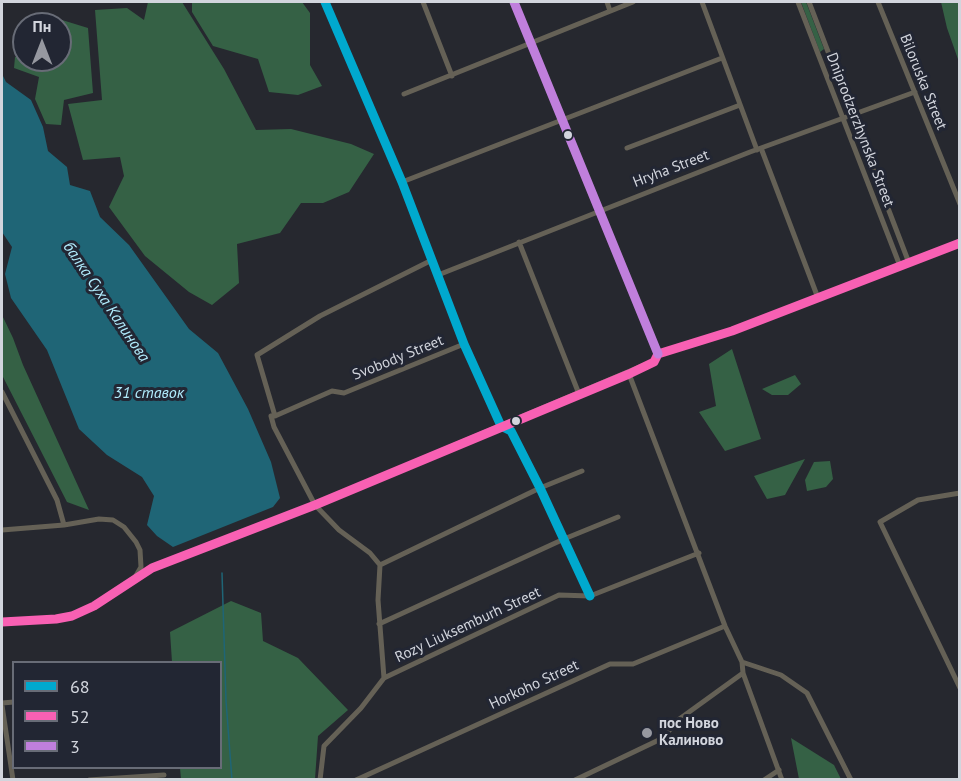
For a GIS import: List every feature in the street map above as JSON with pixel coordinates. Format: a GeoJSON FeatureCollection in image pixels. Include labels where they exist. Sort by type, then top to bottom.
{"type":"FeatureCollection","features":[{"type":"Feature","properties":{"kind":"street"},"geometry":{"type":"LineString","coordinates":[[325,2],[402,182],[464,344],[501,426],[511,431],[590,596]]}},
{"type":"Feature","properties":{"kind":"street"},"geometry":{"type":"LineString","coordinates":[[423,2],[452,76]]}},
{"type":"Feature","properties":{"kind":"street"},"geometry":{"type":"LineString","coordinates":[[514,2],[658,354]]}},
{"type":"Feature","properties":{"kind":"street"},"geometry":{"type":"LineString","coordinates":[[607,2],[610,11]]}},
{"type":"Feature","properties":{"kind":"street"},"geometry":{"type":"LineString","coordinates":[[404,94],[633,2]]}},
{"type":"Feature","properties":{"kind":"street"},"geometry":{"type":"LineString","coordinates":[[702,2],[740,105],[818,298]]}},
{"type":"Feature","properties":{"kind":"street","name":"Dniprodzerzhynska Street"},"geometry":{"type":"LineString","coordinates":[[798,2],[900,266]]}},
{"type":"Feature","properties":{"kind":"street","name":"Dniprodzerzhynska Street"},"geometry":{"type":"LineString","coordinates":[[809,2],[909,263]]}},
{"type":"Feature","properties":{"kind":"street","name":"Biloruska Street"},"geometry":{"type":"LineString","coordinates":[[878,2],[960,204]]}},
{"type":"Feature","properties":{"kind":"street"},"geometry":{"type":"LineString","coordinates":[[402,182],[722,58]]}},
{"type":"Feature","properties":{"kind":"street","name":"Hryha Street"},"geometry":{"type":"LineString","coordinates":[[438,275],[759,149],[915,92]]}},
{"type":"Feature","properties":{"kind":"street"},"geometry":{"type":"LineString","coordinates":[[627,148],[740,105]]}},
{"type":"Feature","properties":{"kind":"street"},"geometry":{"type":"LineString","coordinates":[[519,242],[579,394]]}},
{"type":"Feature","properties":{"kind":"street"},"geometry":{"type":"LineString","coordinates":[[2,622],[72,616],[94,606],[152,568],[315,505],[629,374],[654,362],[658,354],[732,331],[960,243]]}},
{"type":"Feature","properties":{"kind":"street"},"geometry":{"type":"LineString","coordinates":[[320,780],[324,746],[361,708],[384,678],[378,600],[380,565],[370,553],[339,530],[315,505],[274,427],[271,416],[274,416],[256,355],[320,316],[432,260]]}},
{"type":"Feature","properties":{"kind":"street","name":"Svobody Street"},"geometry":{"type":"LineString","coordinates":[[274,416],[332,391],[344,393],[464,344]]}},
{"type":"Feature","properties":{"kind":"street"},"geometry":{"type":"LineString","coordinates":[[629,374],[725,626],[742,662],[743,674],[782,780]]}},
{"type":"Feature","properties":{"kind":"street"},"geometry":{"type":"LineString","coordinates":[[2,392],[57,500],[64,525]]}},
{"type":"Feature","properties":{"kind":"street"},"geometry":{"type":"LineString","coordinates":[[380,565],[540,488],[582,471]]}},
{"type":"Feature","properties":{"kind":"street"},"geometry":{"type":"LineString","coordinates":[[960,493],[918,500],[880,522],[960,688]]}},
{"type":"Feature","properties":{"kind":"street"},"geometry":{"type":"LineString","coordinates":[[380,624],[564,539],[618,517]]}},
{"type":"Feature","properties":{"kind":"street"},"geometry":{"type":"LineString","coordinates":[[2,530],[106,519],[120,523],[140,550],[141,567],[134,579]]}},
{"type":"Feature","properties":{"kind":"street","name":"Rozy Liuksemburh Street"},"geometry":{"type":"LineString","coordinates":[[384,678],[559,595],[590,596],[699,553]]}},
{"type":"Feature","properties":{"kind":"street","name":"Horkoho Street"},"geometry":{"type":"LineString","coordinates":[[357,780],[610,664],[633,664],[725,626]]}},
{"type":"Feature","properties":{"kind":"street"},"geometry":{"type":"LineString","coordinates":[[742,662],[781,675],[807,693],[851,780]]}},
{"type":"Feature","properties":{"kind":"street"},"geometry":{"type":"LineString","coordinates":[[575,780],[663,738],[678,720],[743,674]]}},
{"type":"Feature","properties":{"kind":"street"},"geometry":{"type":"LineString","coordinates":[[2,704],[13,780]]}},
{"type":"Feature","properties":{"kind":"street"},"geometry":{"type":"LineString","coordinates":[[764,780],[779,770]]}},
{"type":"Feature","properties":{"kind":"street"},"geometry":{"type":"LineString","coordinates":[[89,780],[164,775]]}},
{"type":"Feature","properties":{"kind":"green space"},"geometry":{"type":"Polygon","coordinates":[[[148,2],[182,2],[224,69],[256,130],[291,129],[351,144],[374,154],[349,192],[323,203],[301,203],[280,233],[237,244],[239,283],[212,305],[189,292],[145,256],[109,207],[124,176],[120,157],[83,160],[68,104],[102,100],[95,10],[127,8],[144,20],[148,2]]]}},
{"type":"Feature","properties":{"kind":"green space"},"geometry":{"type":"Polygon","coordinates":[[[192,2],[302,2],[310,13],[310,65],[322,86],[298,95],[269,92],[258,59],[213,46],[192,12],[192,2]]]}},
{"type":"Feature","properties":{"kind":"green space"},"geometry":{"type":"Polygon","coordinates":[[[801,2],[806,2],[824,49],[820,52],[801,2]]]}},
{"type":"Feature","properties":{"kind":"green space"},"geometry":{"type":"Polygon","coordinates":[[[941,2],[959,2],[959,62],[947,28],[941,2]]]}},
{"type":"Feature","properties":{"kind":"green space"},"geometry":{"type":"Polygon","coordinates":[[[72,23],[88,28],[93,93],[64,100],[61,125],[46,124],[35,99],[39,77],[25,72],[72,72],[72,23]]]}},
{"type":"Feature","properties":{"kind":"green space"},"geometry":{"type":"Polygon","coordinates":[[[2,315],[89,510],[67,502],[2,375],[2,315]]]}},
{"type":"Feature","properties":{"kind":"green space"},"geometry":{"type":"Polygon","coordinates":[[[732,349],[761,439],[725,451],[699,412],[716,406],[709,364],[732,349]]]}},
{"type":"Feature","properties":{"kind":"green space"},"geometry":{"type":"Polygon","coordinates":[[[795,375],[801,384],[788,395],[772,395],[762,389],[795,375]]]}},
{"type":"Feature","properties":{"kind":"green space"},"geometry":{"type":"Polygon","coordinates":[[[805,459],[785,495],[767,499],[754,476],[805,459]]]}},
{"type":"Feature","properties":{"kind":"green space"},"geometry":{"type":"Polygon","coordinates":[[[830,461],[833,479],[826,487],[807,491],[805,480],[814,462],[830,461]]]}},
{"type":"Feature","properties":{"kind":"green space"},"geometry":{"type":"Polygon","coordinates":[[[231,601],[261,613],[263,641],[298,658],[348,710],[318,736],[315,779],[181,779],[180,769],[222,769],[222,661],[172,661],[170,632],[231,601]]]}},
{"type":"Feature","properties":{"kind":"green space"},"geometry":{"type":"Polygon","coordinates":[[[791,738],[834,765],[841,779],[799,779],[791,738]]]}},
{"type":"Feature","properties":{"kind":"water","name":"31 ставок"},"geometry":{"type":"Polygon","coordinates":[[[2,74],[6,82],[31,100],[43,127],[48,151],[67,167],[70,185],[90,191],[100,217],[129,245],[189,329],[218,353],[248,409],[271,462],[280,498],[273,507],[173,547],[157,536],[147,525],[154,496],[142,477],[107,455],[79,429],[47,350],[11,298],[5,274],[12,247],[2,232],[2,74]]]}},
{"type":"Feature","properties":{"kind":"waterway","name":"балка Суха Калинова"},"geometry":{"type":"LineString","coordinates":[[222,573],[226,701],[232,780]]}},
{"type":"Feature","properties":{"kind":"transit line","name":"68"},"geometry":{"type":"LineString","coordinates":[[325,2],[402,182],[464,344],[501,426],[511,431],[590,596]]}},
{"type":"Feature","properties":{"kind":"transit line","name":"3"},"geometry":{"type":"LineString","coordinates":[[514,2],[658,354]]}},
{"type":"Feature","properties":{"kind":"transit line","name":"52"},"geometry":{"type":"LineString","coordinates":[[2,622],[72,616],[94,606],[152,568],[315,505],[629,374],[654,362],[658,354],[732,331],[960,243]]}},
{"type":"Feature","properties":{"kind":"place","name":"пос Ново Калиново"},"geometry":{"type":"Point","coordinates":[647,733]}}]}
